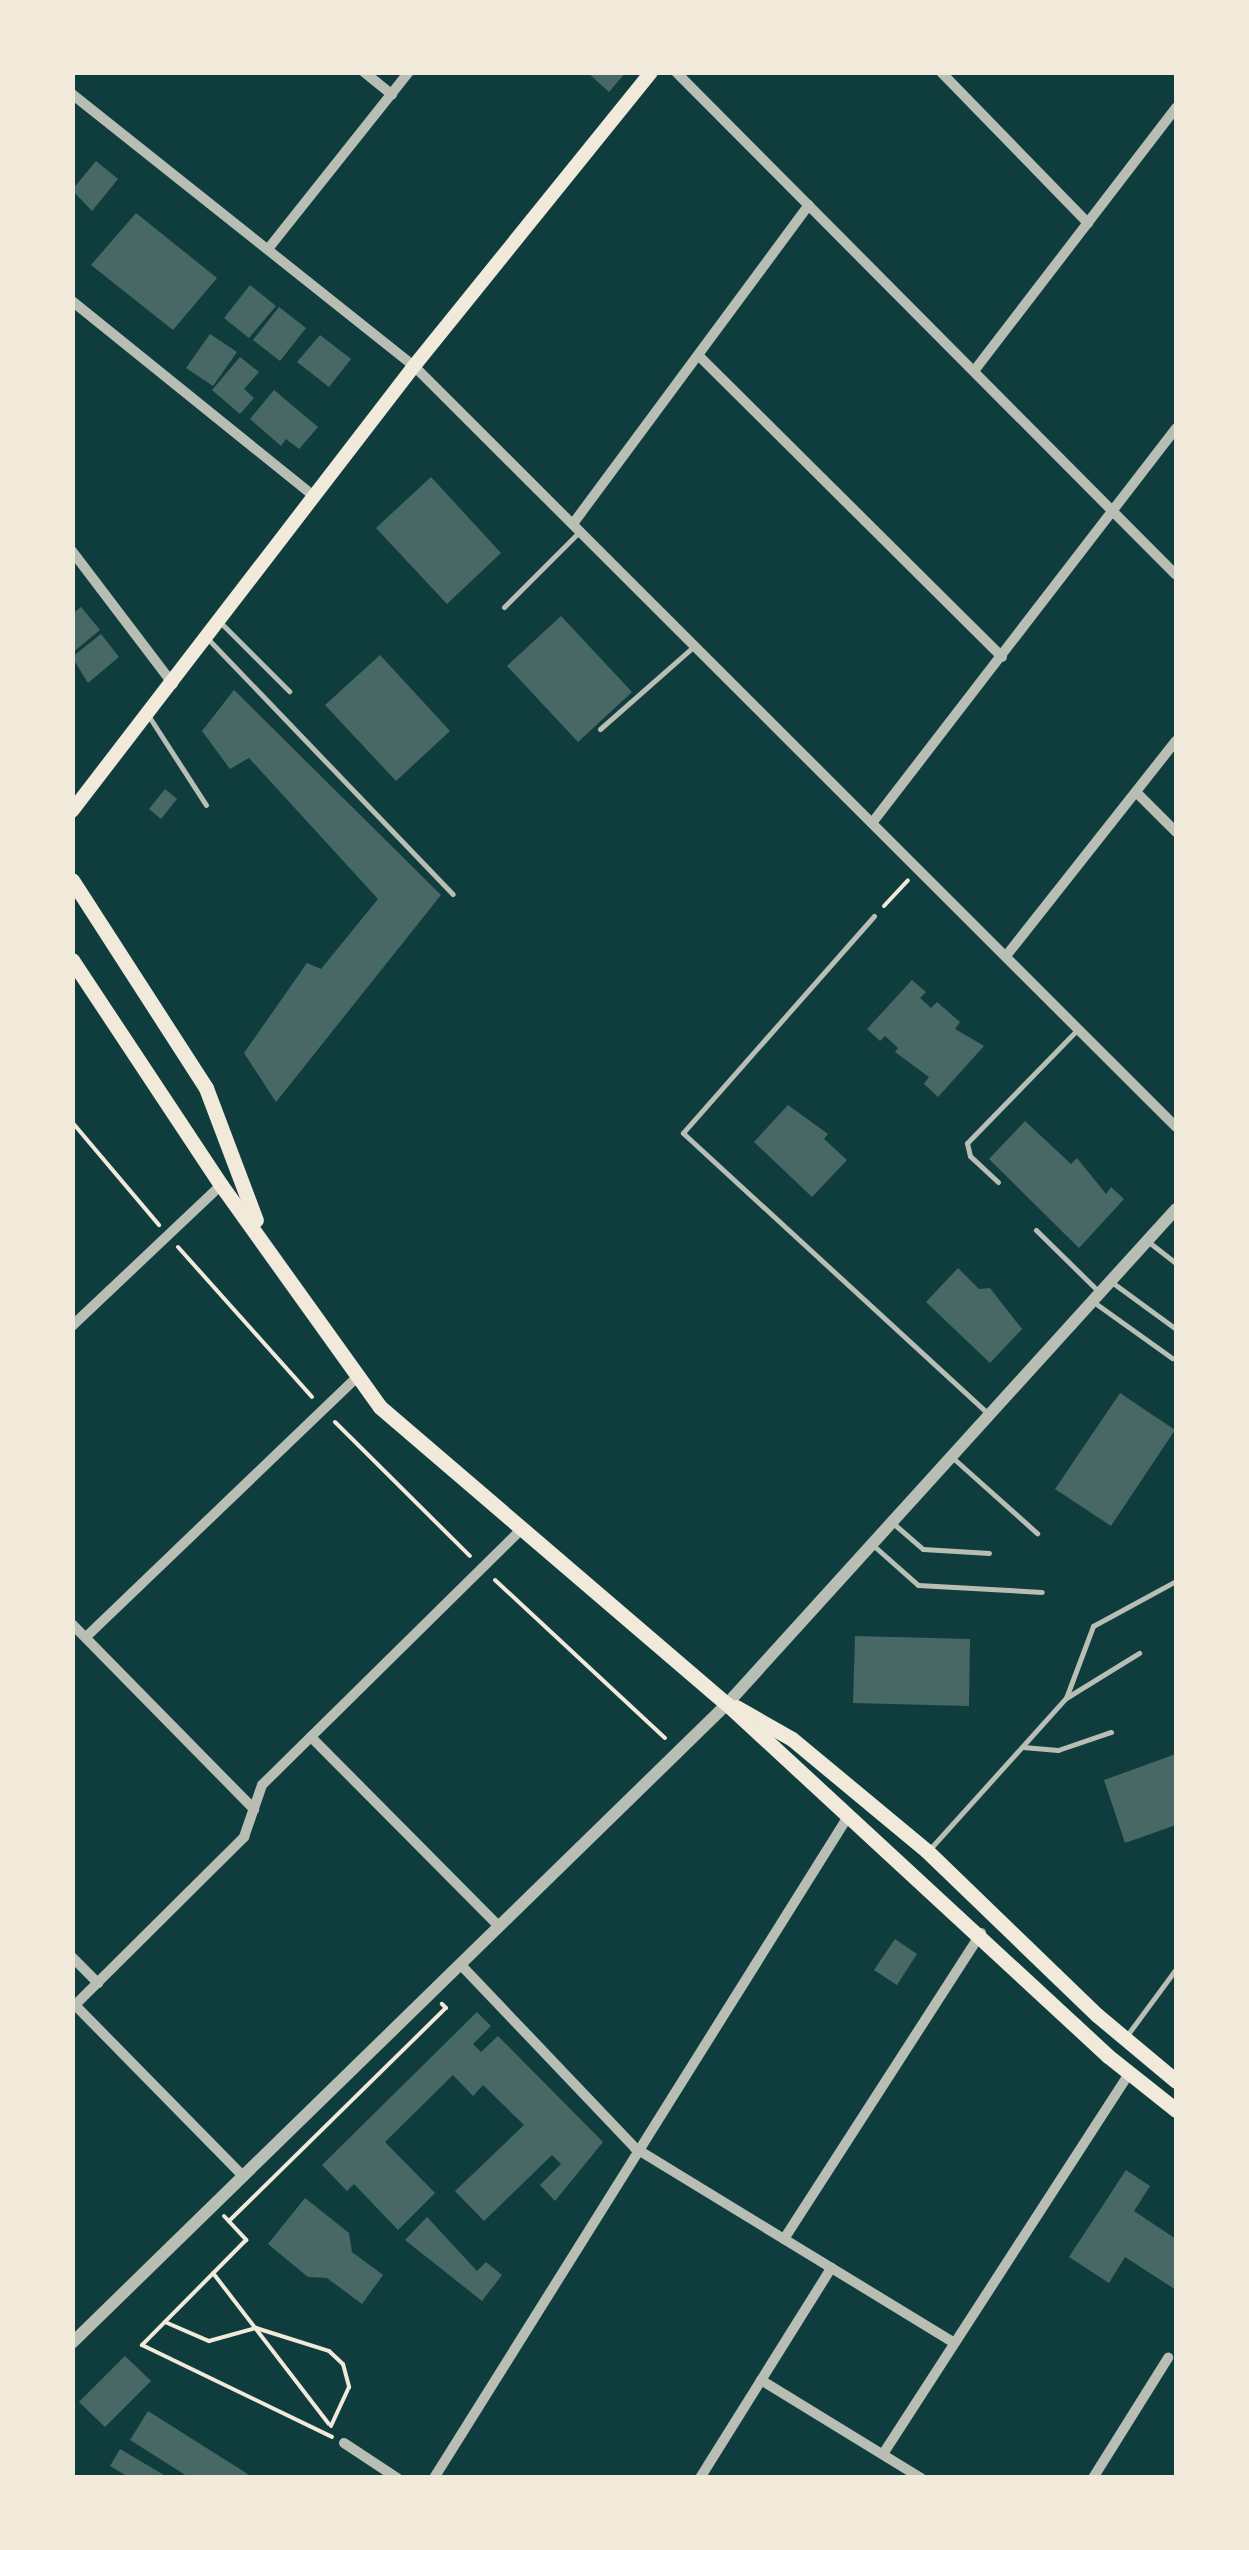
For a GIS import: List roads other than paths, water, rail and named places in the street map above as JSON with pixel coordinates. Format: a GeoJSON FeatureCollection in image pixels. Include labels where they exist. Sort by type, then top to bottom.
{"type":"FeatureCollection","features":[{"type":"Feature","properties":{"kind":"main road"},"geometry":{"type":"LineString","coordinates":[[72,811],[414,366],[651,72]]}},
{"type":"Feature","properties":{"kind":"main road"},"geometry":{"type":"LineString","coordinates":[[72,880],[206,1088],[271,1250]]}},
{"type":"Feature","properties":{"kind":"main road"},"geometry":{"type":"LineString","coordinates":[[72,960],[221,1185],[271,1250],[356,1378],[404,1432],[728,1704],[982,1933],[1129,2074],[1176,2110]]}},
{"type":"Feature","properties":{"kind":"main road"},"geometry":{"type":"LineString","coordinates":[[728,1704],[792,1739],[928,1851],[1124,2040],[1176,2081]]}},
{"type":"Feature","properties":{"kind":"street"},"geometry":{"type":"LineString","coordinates":[[364,72],[392,94]]}},
{"type":"Feature","properties":{"kind":"street"},"geometry":{"type":"LineString","coordinates":[[268,249],[409,72]]}},
{"type":"Feature","properties":{"kind":"street"},"geometry":{"type":"LineString","coordinates":[[676,72],[1176,575]]}},
{"type":"Feature","properties":{"kind":"street"},"geometry":{"type":"LineString","coordinates":[[942,72],[1088,223]]}},
{"type":"Feature","properties":{"kind":"street"},"geometry":{"type":"LineString","coordinates":[[72,94],[414,366],[579,524],[1176,1127]]}},
{"type":"Feature","properties":{"kind":"street"},"geometry":{"type":"LineString","coordinates":[[974,371],[1176,108]]}},
{"type":"Feature","properties":{"kind":"street"},"geometry":{"type":"LineString","coordinates":[[579,524],[808,205]]}},
{"type":"Feature","properties":{"kind":"street"},"geometry":{"type":"LineString","coordinates":[[72,301],[314,498]]}},
{"type":"Feature","properties":{"kind":"street"},"geometry":{"type":"LineString","coordinates":[[698,356],[1002,657]]}},
{"type":"Feature","properties":{"kind":"street"},"geometry":{"type":"LineString","coordinates":[[872,822],[1176,428]]}},
{"type":"Feature","properties":{"kind":"street"},"geometry":{"type":"LineString","coordinates":[[72,551],[172,684]]}},
{"type":"Feature","properties":{"kind":"street"},"geometry":{"type":"LineString","coordinates":[[1006,956],[1176,742]]}},
{"type":"Feature","properties":{"kind":"street"},"geometry":{"type":"LineString","coordinates":[[1136,792],[1176,832]]}},
{"type":"Feature","properties":{"kind":"street"},"geometry":{"type":"LineString","coordinates":[[72,1326],[221,1185]]}},
{"type":"Feature","properties":{"kind":"street"},"geometry":{"type":"LineString","coordinates":[[72,2343],[728,1704],[1176,1209]]}},
{"type":"Feature","properties":{"kind":"street"},"geometry":{"type":"LineString","coordinates":[[86,1638],[356,1378]]}},
{"type":"Feature","properties":{"kind":"street"},"geometry":{"type":"LineString","coordinates":[[243,2176],[74,2007],[239,1843],[262,1785],[522,1530]]}},
{"type":"Feature","properties":{"kind":"street"},"geometry":{"type":"LineString","coordinates":[[72,1624],[254,1809]]}},
{"type":"Feature","properties":{"kind":"street"},"geometry":{"type":"LineString","coordinates":[[311,1737],[499,1926]]}},
{"type":"Feature","properties":{"kind":"street"},"geometry":{"type":"LineString","coordinates":[[434,2478],[635,2148],[850,1814]]}},
{"type":"Feature","properties":{"kind":"street"},"geometry":{"type":"LineString","coordinates":[[784,2239],[982,1933]]}},
{"type":"Feature","properties":{"kind":"street"},"geometry":{"type":"LineString","coordinates":[[72,1957],[98,1983]]}},
{"type":"Feature","properties":{"kind":"street"},"geometry":{"type":"LineString","coordinates":[[460,1964],[635,2148],[954,2342]]}},
{"type":"Feature","properties":{"kind":"street"},"geometry":{"type":"LineString","coordinates":[[883,2454],[1129,2074]]}},
{"type":"Feature","properties":{"kind":"street"},"geometry":{"type":"LineString","coordinates":[[700,2478],[831,2268]]}},
{"type":"Feature","properties":{"kind":"street"},"geometry":{"type":"LineString","coordinates":[[1093,2478],[1168,2358]]}},
{"type":"Feature","properties":{"kind":"street"},"geometry":{"type":"LineString","coordinates":[[761,2380],[921,2478]]}},
{"type":"Feature","properties":{"kind":"street"},"geometry":{"type":"LineString","coordinates":[[344,2442],[397,2478]]}},
{"type":"Feature","properties":{"kind":"lane"},"geometry":{"type":"LineString","coordinates":[[504,607],[579,524]]}},
{"type":"Feature","properties":{"kind":"lane"},"geometry":{"type":"LineString","coordinates":[[220,622],[289,691]]}},
{"type":"Feature","properties":{"kind":"lane"},"geometry":{"type":"LineString","coordinates":[[207,638],[453,894]]}},
{"type":"Feature","properties":{"kind":"lane"},"geometry":{"type":"LineString","coordinates":[[600,729],[696,644]]}},
{"type":"Feature","properties":{"kind":"lane"},"geometry":{"type":"LineString","coordinates":[[148,715],[206,805]]}},
{"type":"Feature","properties":{"kind":"lane"},"geometry":{"type":"LineString","coordinates":[[874,916],[683,1133],[990,1414]]}},
{"type":"Feature","properties":{"kind":"lane"},"geometry":{"type":"LineString","coordinates":[[998,1182],[970,1156],[967,1143],[1078,1028]]}},
{"type":"Feature","properties":{"kind":"lane"},"geometry":{"type":"LineString","coordinates":[[1036,1230],[1096,1297],[1172,1358]]}},
{"type":"Feature","properties":{"kind":"lane"},"geometry":{"type":"LineString","coordinates":[[1147,1241],[1176,1263]]}},
{"type":"Feature","properties":{"kind":"lane"},"geometry":{"type":"LineString","coordinates":[[1111,1281],[1176,1330]]}},
{"type":"Feature","properties":{"kind":"lane"},"geometry":{"type":"LineString","coordinates":[[951,1457],[1036,1533]]}},
{"type":"Feature","properties":{"kind":"lane"},"geometry":{"type":"LineString","coordinates":[[892,1522],[922,1548],[989,1552]]}},
{"type":"Feature","properties":{"kind":"lane"},"geometry":{"type":"LineString","coordinates":[[872,1544],[918,1584],[1042,1592]]}},
{"type":"Feature","properties":{"kind":"lane"},"geometry":{"type":"LineString","coordinates":[[1066,1698],[1093,1626],[1176,1580]]}},
{"type":"Feature","properties":{"kind":"lane"},"geometry":{"type":"LineString","coordinates":[[928,1851],[1066,1698],[1139,1653]]}},
{"type":"Feature","properties":{"kind":"lane"},"geometry":{"type":"LineString","coordinates":[[1022,1746],[1058,1750],[1111,1732]]}},
{"type":"Feature","properties":{"kind":"lane"},"geometry":{"type":"LineString","coordinates":[[1124,2040],[1176,1969]]}}]}
